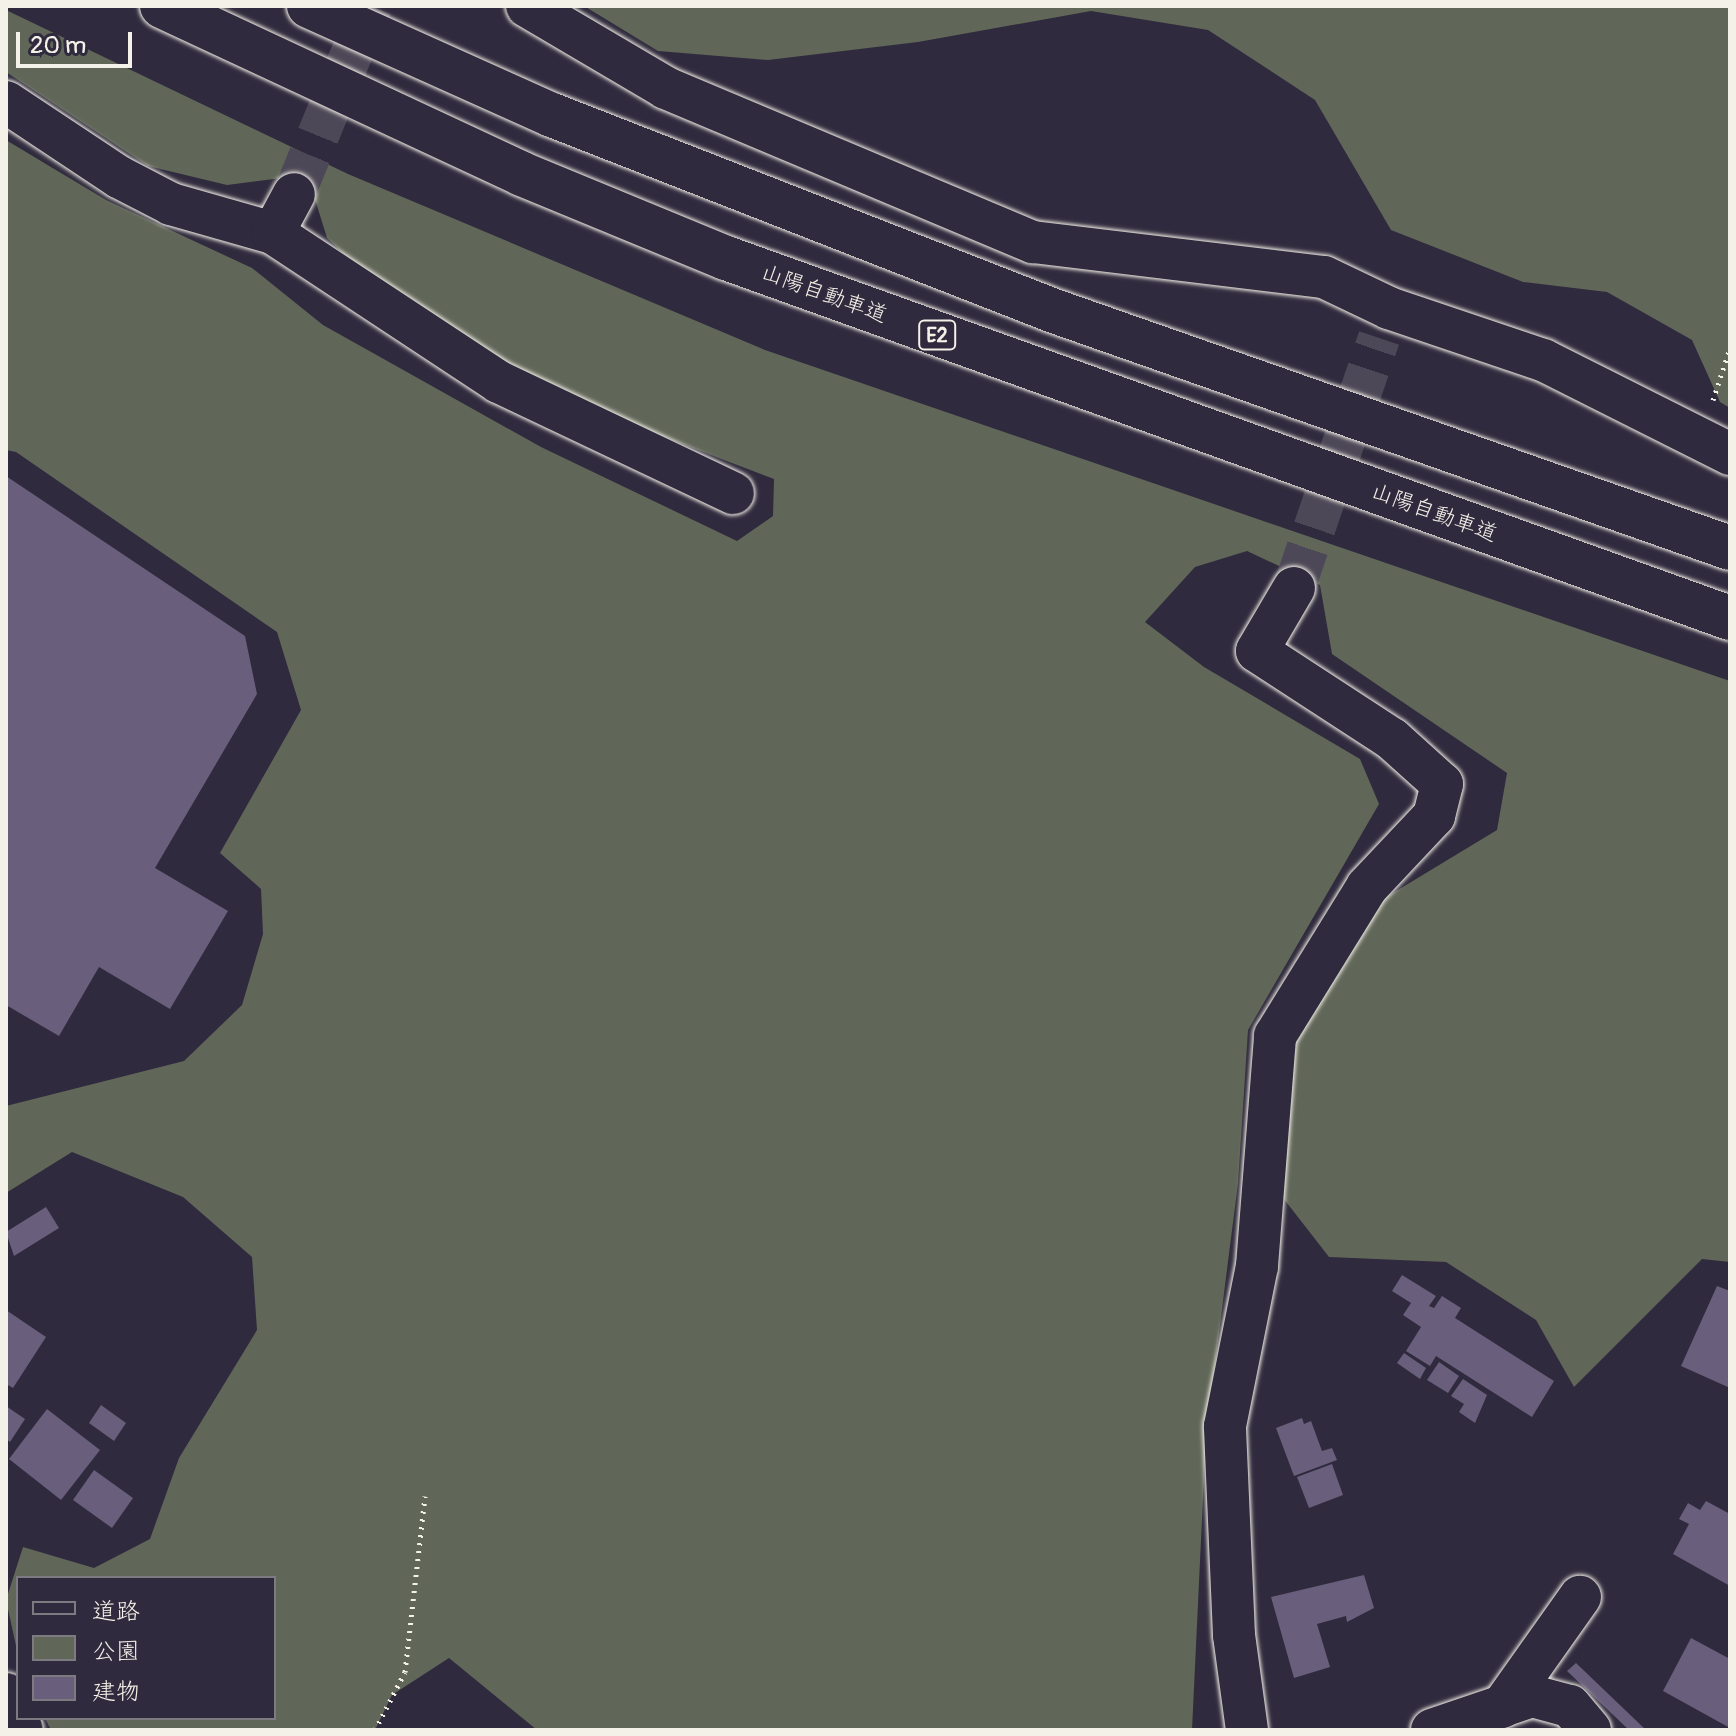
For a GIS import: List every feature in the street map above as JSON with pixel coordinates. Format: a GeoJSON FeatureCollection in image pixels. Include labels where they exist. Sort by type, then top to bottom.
{"type":"FeatureCollection","features":[{"type":"Feature","properties":{"kind":"main road","name":"山陽自動車道"},"geometry":{"type":"LineString","coordinates":[[162,6],[522,174],[726,258],[1730,618]]}},
{"type":"Feature","properties":{"kind":"main road"},"geometry":{"type":"LineString","coordinates":[[309,6],[552,115],[1054,311],[1730,548]]}},
{"type":"Feature","properties":{"kind":"main road"},"geometry":{"type":"LineString","coordinates":[[6,1695],[16,1718]]}},
{"type":"Feature","properties":{"kind":"street"},"geometry":{"type":"LineString","coordinates":[[527,6],[666,88],[1033,242],[1324,277],[1384,323],[1543,360],[1715,447]]}},
{"type":"Feature","properties":{"kind":"street"},"geometry":{"type":"LineString","coordinates":[[6,102],[119,177],[171,204],[273,233],[499,382],[733,493]]}},
{"type":"Feature","properties":{"kind":"street"},"geometry":{"type":"LineString","coordinates":[[273,233],[294,194]]}},
{"type":"Feature","properties":{"kind":"street"},"geometry":{"type":"LineString","coordinates":[[1247,1730],[1234,1635],[1225,1426],[1257,1266],[1275,1036],[1367,887],[1434,816],[1442,784],[1392,739],[1257,651],[1294,588]]}},
{"type":"Feature","properties":{"kind":"street"},"geometry":{"type":"LineString","coordinates":[[1502,1707],[1580,1597]]}},
{"type":"Feature","properties":{"kind":"street"},"geometry":{"type":"LineString","coordinates":[[1432,1730],[1532,1696],[1570,1706],[1590,1730]]}},
{"type":"Feature","properties":{"kind":"path"},"geometry":{"type":"LineString","coordinates":[[1715,447],[1730,348]]}},
{"type":"Feature","properties":{"kind":"path"},"geometry":{"type":"LineString","coordinates":[[375,1730],[405,1672],[425,1496]]}},
{"type":"Feature","properties":{"kind":"green space"},"geometry":{"type":"Polygon","coordinates":[[[584,6],[1730,6],[1730,408],[1720,402],[1692,340],[1607,292],[1523,282],[1391,230],[1315,100],[1208,30],[1091,11],[918,42],[768,60],[658,51],[584,6]]]}},
{"type":"Feature","properties":{"kind":"green space"},"geometry":{"type":"Polygon","coordinates":[[[6,10],[348,174],[765,350],[1730,681],[1730,1262],[1702,1259],[1574,1387],[1536,1320],[1446,1262],[1329,1257],[1280,1194],[1297,1037],[1383,899],[1497,830],[1507,773],[1332,654],[1320,585],[1247,551],[1195,567],[1145,622],[1204,667],[1360,759],[1379,804],[1248,1030],[1238,1183],[1206,1435],[1192,1730],[537,1730],[449,1658],[392,1695],[375,1730],[51,1730],[46,1720],[276,1720],[276,1576],[16,1576],[16,1646],[6,1600],[23,1547],[94,1568],[150,1539],[179,1458],[257,1330],[252,1257],[183,1197],[72,1152],[6,1193],[6,1106],[184,1061],[242,1005],[263,934],[261,889],[220,853],[301,710],[277,632],[16,452],[6,450],[6,140],[106,200],[252,268],[323,325],[541,447],[737,541],[773,516],[774,479],[576,403],[386,294],[327,238],[314,196],[282,178],[227,185],[148,166],[6,72],[6,10]]]}},
{"type":"Feature","properties":{"kind":"building"},"geometry":{"type":"Polygon","coordinates":[[[6,476],[245,636],[257,694],[155,868],[228,911],[170,1009],[99,967],[59,1036],[6,1005],[6,476]]]}},
{"type":"Feature","properties":{"kind":"building"},"geometry":{"type":"Polygon","coordinates":[[[46,1207],[59,1228],[14,1256],[6,1232],[46,1207]]]}},
{"type":"Feature","properties":{"kind":"building"},"geometry":{"type":"Polygon","coordinates":[[[1402,1275],[1436,1296],[1429,1306],[1434,1308],[1442,1296],[1461,1308],[1455,1318],[1554,1381],[1532,1417],[1436,1356],[1430,1366],[1406,1351],[1421,1327],[1403,1315],[1411,1303],[1392,1291],[1402,1275]]]}},
{"type":"Feature","properties":{"kind":"building"},"geometry":{"type":"Polygon","coordinates":[[[1717,1286],[1730,1291],[1730,1388],[1681,1366],[1717,1286]]]}},
{"type":"Feature","properties":{"kind":"building"},"geometry":{"type":"Polygon","coordinates":[[[6,1310],[46,1337],[13,1388],[6,1384],[6,1310]]]}},
{"type":"Feature","properties":{"kind":"building"},"geometry":{"type":"Polygon","coordinates":[[[1404,1353],[1426,1368],[1420,1379],[1397,1363],[1404,1353]]]}},
{"type":"Feature","properties":{"kind":"building"},"geometry":{"type":"Polygon","coordinates":[[[1439,1362],[1459,1376],[1448,1393],[1427,1380],[1439,1362]]]}},
{"type":"Feature","properties":{"kind":"building"},"geometry":{"type":"Polygon","coordinates":[[[1463,1379],[1487,1395],[1475,1423],[1459,1412],[1464,1404],[1451,1396],[1463,1379]]]}},
{"type":"Feature","properties":{"kind":"building"},"geometry":{"type":"Polygon","coordinates":[[[101,1405],[126,1423],[114,1441],[89,1423],[101,1405]]]}},
{"type":"Feature","properties":{"kind":"building"},"geometry":{"type":"Polygon","coordinates":[[[6,1406],[25,1419],[10,1442],[6,1439],[6,1406]]]}},
{"type":"Feature","properties":{"kind":"building"},"geometry":{"type":"Polygon","coordinates":[[[47,1409],[100,1450],[61,1500],[9,1459],[47,1409]]]}},
{"type":"Feature","properties":{"kind":"building"},"geometry":{"type":"Polygon","coordinates":[[[1302,1418],[1304,1424],[1311,1421],[1322,1451],[1332,1448],[1337,1460],[1294,1476],[1276,1428],[1302,1418]]]}},
{"type":"Feature","properties":{"kind":"building"},"geometry":{"type":"Polygon","coordinates":[[[1332,1464],[1343,1495],[1309,1508],[1297,1477],[1332,1464]]]}},
{"type":"Feature","properties":{"kind":"building"},"geometry":{"type":"Polygon","coordinates":[[[94,1470],[133,1498],[112,1528],[73,1500],[94,1470]]]}},
{"type":"Feature","properties":{"kind":"building"},"geometry":{"type":"Polygon","coordinates":[[[1706,1501],[1730,1514],[1730,1586],[1673,1554],[1689,1524],[1679,1519],[1688,1503],[1700,1510],[1706,1501]]]}},
{"type":"Feature","properties":{"kind":"building"},"geometry":{"type":"Polygon","coordinates":[[[1364,1575],[1374,1608],[1347,1622],[1346,1616],[1317,1624],[1330,1667],[1294,1678],[1271,1597],[1364,1575]]]}},
{"type":"Feature","properties":{"kind":"building"},"geometry":{"type":"Polygon","coordinates":[[[1691,1638],[1730,1659],[1730,1728],[1663,1691],[1691,1638]]]}},
{"type":"Feature","properties":{"kind":"building"},"geometry":{"type":"Polygon","coordinates":[[[1576,1663],[1646,1730],[1629,1730],[1567,1671],[1576,1663]]]}},
{"type":"Feature","properties":{"kind":"tunnel"},"geometry":{"type":"LineString","coordinates":[[294,194],[371,6]]}},
{"type":"Feature","properties":{"kind":"tunnel"},"geometry":{"type":"LineString","coordinates":[[1294,588],[1379,338]]}}]}
